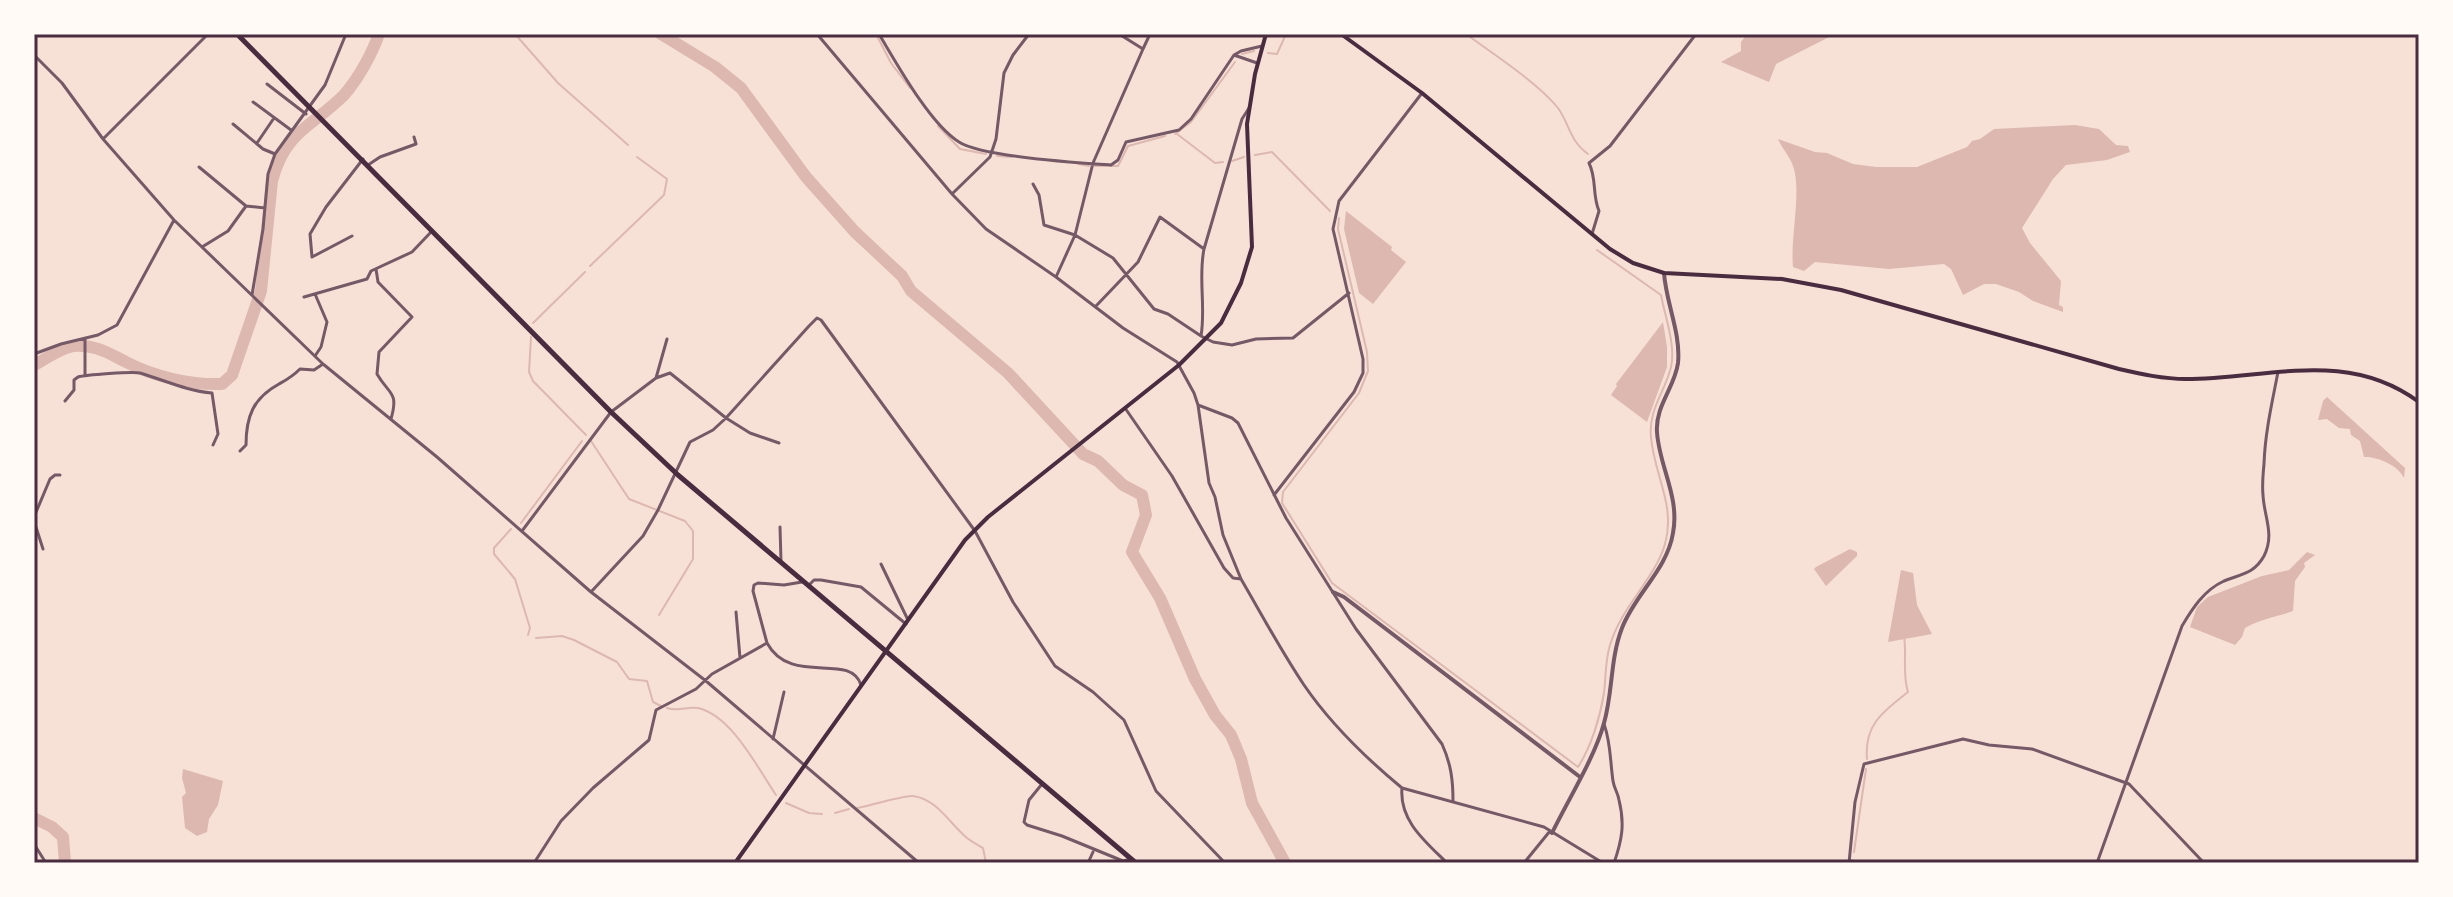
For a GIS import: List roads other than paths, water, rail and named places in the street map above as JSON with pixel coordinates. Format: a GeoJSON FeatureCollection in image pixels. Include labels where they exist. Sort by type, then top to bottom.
{"type":"FeatureCollection","features":[{"type":"Feature","properties":{"kind":"highway"},"geometry":{"type":"LineString","coordinates":[[237,34],[674,472],[1133,861]]}},
{"type":"Feature","properties":{"kind":"main road"},"geometry":{"type":"LineString","coordinates":[[735,863],[954,554],[988,517],[1179,365],[1208,339],[1232,305],[1248,266],[1252,247],[1249,108],[1266,34]]}},
{"type":"Feature","properties":{"kind":"main road"},"geometry":{"type":"LineString","coordinates":[[1341,34],[1422,93],[1592,234],[1633,263],[1664,273],[1757,277],[1821,285],[2119,369],[2159,377],[2190,379],[2315,369],[2350,372],[2387,383],[2419,402]]}},
{"type":"Feature","properties":{"kind":"street"},"geometry":{"type":"LineString","coordinates":[[103,139],[208,34]]}},
{"type":"Feature","properties":{"kind":"street"},"geometry":{"type":"LineString","coordinates":[[252,295],[268,174],[275,154],[325,85],[346,34]]}},
{"type":"Feature","properties":{"kind":"street"},"geometry":{"type":"LineString","coordinates":[[818,34],[952,194],[986,229],[1179,365],[1198,405],[1209,483],[1223,535],[1241,579],[1305,687],[1327,714],[1402,788],[1525,820],[1603,863]]}},
{"type":"Feature","properties":{"kind":"street"},"geometry":{"type":"LineString","coordinates":[[879,34],[897,65],[942,127],[956,141],[967,147],[993,152],[1115,164],[1126,142],[1179,130],[1191,119],[1234,55],[1263,46]]}},
{"type":"Feature","properties":{"kind":"street"},"geometry":{"type":"LineString","coordinates":[[952,194],[993,152],[1004,73],[1029,34]]}},
{"type":"Feature","properties":{"kind":"street"},"geometry":{"type":"LineString","coordinates":[[1119,34],[1143,49]]}},
{"type":"Feature","properties":{"kind":"street"},"geometry":{"type":"LineString","coordinates":[[1056,277],[1075,235],[1093,163],[1150,34]]}},
{"type":"Feature","properties":{"kind":"street"},"geometry":{"type":"LineString","coordinates":[[1592,234],[1599,211],[1595,201],[1595,178],[1589,163],[1610,146],[1696,34]]}},
{"type":"Feature","properties":{"kind":"street"},"geometry":{"type":"LineString","coordinates":[[34,55],[62,83],[103,139],[174,220],[323,364],[591,592],[706,681],[919,863]]}},
{"type":"Feature","properties":{"kind":"street"},"geometry":{"type":"LineString","coordinates":[[1234,55],[1258,63]]}},
{"type":"Feature","properties":{"kind":"street"},"geometry":{"type":"LineString","coordinates":[[267,84],[306,114]]}},
{"type":"Feature","properties":{"kind":"street"},"geometry":{"type":"LineString","coordinates":[[1274,495],[1354,392],[1363,373],[1363,359],[1333,229],[1336,210],[1344,194],[1422,93]]}},
{"type":"Feature","properties":{"kind":"street"},"geometry":{"type":"LineString","coordinates":[[253,102],[291,130]]}},
{"type":"Feature","properties":{"kind":"street"},"geometry":{"type":"LineString","coordinates":[[1201,336],[1201,263],[1242,119],[1249,108]]}},
{"type":"Feature","properties":{"kind":"street"},"geometry":{"type":"LineString","coordinates":[[257,143],[274,118]]}},
{"type":"Feature","properties":{"kind":"street"},"geometry":{"type":"LineString","coordinates":[[233,124],[275,154]]}},
{"type":"Feature","properties":{"kind":"street"},"geometry":{"type":"LineString","coordinates":[[368,165],[380,157],[416,144],[414,137]]}},
{"type":"Feature","properties":{"kind":"street"},"geometry":{"type":"LineString","coordinates":[[352,236],[312,257],[310,234],[326,207],[363,159]]}},
{"type":"Feature","properties":{"kind":"street"},"geometry":{"type":"LineString","coordinates":[[199,167],[246,206],[265,208]]}},
{"type":"Feature","properties":{"kind":"street"},"geometry":{"type":"LineString","coordinates":[[1033,184],[1039,195],[1044,225],[1075,235],[1113,258],[1154,309],[1168,314],[1208,339],[1232,345],[1256,339],[1293,338],[1349,293]]}},
{"type":"Feature","properties":{"kind":"street"},"geometry":{"type":"LineString","coordinates":[[202,247],[228,231],[246,206]]}},
{"type":"Feature","properties":{"kind":"street"},"geometry":{"type":"LineString","coordinates":[[1096,306],[1127,275],[1148,246],[1160,217],[1204,249]]}},
{"type":"Feature","properties":{"kind":"street"},"geometry":{"type":"LineString","coordinates":[[34,354],[85,339],[117,325],[174,220]]}},
{"type":"Feature","properties":{"kind":"street"},"geometry":{"type":"LineString","coordinates":[[304,297],[360,282],[376,269],[412,252],[432,231]]}},
{"type":"Feature","properties":{"kind":"street"},"geometry":{"type":"LineString","coordinates":[[376,269],[378,282],[412,317],[379,352],[377,374],[393,393],[396,402],[391,419]]}},
{"type":"Feature","properties":{"kind":"street"},"geometry":{"type":"LineString","coordinates":[[1524,863],[1551,832],[1604,724],[1612,666],[1623,626],[1664,561],[1674,529],[1672,491],[1658,442],[1657,426],[1661,405],[1678,364],[1664,273]]}},
{"type":"Feature","properties":{"kind":"street"},"geometry":{"type":"LineString","coordinates":[[315,294],[327,322],[321,347],[315,356]]}},
{"type":"Feature","properties":{"kind":"street"},"geometry":{"type":"LineString","coordinates":[[591,592],[643,536],[690,442],[713,430],[726,418],[817,318],[975,531],[1013,602],[1055,666],[1093,692],[1124,720],[1156,791],[1225,863]]}},
{"type":"Feature","properties":{"kind":"street"},"geometry":{"type":"LineString","coordinates":[[85,339],[85,375]]}},
{"type":"Feature","properties":{"kind":"street"},"geometry":{"type":"LineString","coordinates":[[656,378],[667,339]]}},
{"type":"Feature","properties":{"kind":"street"},"geometry":{"type":"LineString","coordinates":[[240,451],[246,445],[246,422],[250,410],[300,369],[314,370],[323,364]]}},
{"type":"Feature","properties":{"kind":"street"},"geometry":{"type":"LineString","coordinates":[[65,401],[74,390],[74,380],[85,375],[137,372],[185,388],[212,393],[218,434],[213,445]]}},
{"type":"Feature","properties":{"kind":"street"},"geometry":{"type":"LineString","coordinates":[[2097,863],[2182,626],[2194,605],[2223,581],[2254,570],[2268,545],[2270,533],[2263,498],[2264,463],[2266,434],[2278,372]]}},
{"type":"Feature","properties":{"kind":"street"},"geometry":{"type":"LineString","coordinates":[[521,532],[611,412],[656,378],[670,373],[726,418],[750,433],[779,443]]}},
{"type":"Feature","properties":{"kind":"street"},"geometry":{"type":"LineString","coordinates":[[1198,405],[1238,423],[1274,495],[1356,629],[1442,744],[1453,775],[1453,801]]}},
{"type":"Feature","properties":{"kind":"street"},"geometry":{"type":"LineString","coordinates":[[1125,408],[1172,476],[1224,568],[1233,578],[1241,579]]}},
{"type":"Feature","properties":{"kind":"street"},"geometry":{"type":"LineString","coordinates":[[43,549],[34,519],[50,479],[60,475]]}},
{"type":"Feature","properties":{"kind":"street"},"geometry":{"type":"LineString","coordinates":[[780,527],[781,565]]}},
{"type":"Feature","properties":{"kind":"street"},"geometry":{"type":"LineString","coordinates":[[881,564],[907,622]]}},
{"type":"Feature","properties":{"kind":"street"},"geometry":{"type":"LineString","coordinates":[[861,687],[850,670],[798,667],[772,652],[753,591],[754,585],[795,585],[821,580],[861,587],[907,622]]}},
{"type":"Feature","properties":{"kind":"street"},"geometry":{"type":"LineString","coordinates":[[1333,592],[1344,597],[1580,777]]}},
{"type":"Feature","properties":{"kind":"street"},"geometry":{"type":"LineString","coordinates":[[736,612],[740,658]]}},
{"type":"Feature","properties":{"kind":"street"},"geometry":{"type":"LineString","coordinates":[[534,863],[561,821],[593,788],[649,740],[656,710],[767,643]]}},
{"type":"Feature","properties":{"kind":"street"},"geometry":{"type":"LineString","coordinates":[[773,739],[784,692]]}},
{"type":"Feature","properties":{"kind":"street"},"geometry":{"type":"LineString","coordinates":[[1604,724],[1610,740],[1614,785],[1624,829],[1614,863]]}},
{"type":"Feature","properties":{"kind":"street"},"geometry":{"type":"LineString","coordinates":[[1872,863],[1849,862],[1855,802],[1864,764],[1970,739],[1989,745],[2032,749],[2125,781],[2204,863]]}},
{"type":"Feature","properties":{"kind":"street"},"geometry":{"type":"LineString","coordinates":[[1042,784],[1029,800],[1024,822],[1027,825],[1123,861],[1133,861]]}},
{"type":"Feature","properties":{"kind":"street"},"geometry":{"type":"LineString","coordinates":[[1402,788],[1401,801],[1411,824],[1447,863]]}},
{"type":"Feature","properties":{"kind":"street"},"geometry":{"type":"LineString","coordinates":[[34,844],[46,863]]}},
{"type":"Feature","properties":{"kind":"street"},"geometry":{"type":"LineString","coordinates":[[1088,863],[1093,850]]}},
{"type":"Feature","properties":{"kind":"waterway"},"geometry":{"type":"LineString","coordinates":[[34,365],[63,349],[88,346],[149,372],[185,381],[222,384],[232,375],[261,291],[272,181],[278,164],[292,140],[349,89],[379,34]]}},
{"type":"Feature","properties":{"kind":"waterway"},"geometry":{"type":"LineString","coordinates":[[515,34],[558,83],[628,145]]}},
{"type":"Feature","properties":{"kind":"waterway"},"geometry":{"type":"LineString","coordinates":[[661,34],[715,67],[741,88],[806,177],[855,232],[902,276],[911,291],[1008,373],[1083,454],[1098,461],[1123,485],[1142,495],[1146,515],[1132,552],[1160,598],[1195,679],[1215,715],[1231,735],[1241,759],[1252,803],[1285,863]]}},
{"type":"Feature","properties":{"kind":"waterway"},"geometry":{"type":"LineString","coordinates":[[876,34],[891,63],[910,88]]}},
{"type":"Feature","properties":{"kind":"waterway"},"geometry":{"type":"LineString","coordinates":[[1268,53],[1277,54],[1286,34]]}},
{"type":"Feature","properties":{"kind":"waterway"},"geometry":{"type":"LineString","coordinates":[[1466,34],[1549,98],[1562,114],[1577,143],[1588,154]]}},
{"type":"Feature","properties":{"kind":"waterway"},"geometry":{"type":"LineString","coordinates":[[1242,54],[1254,51]]}},
{"type":"Feature","properties":{"kind":"waterway"},"geometry":{"type":"LineString","coordinates":[[1175,134],[1191,122],[1235,62]]}},
{"type":"Feature","properties":{"kind":"waterway"},"geometry":{"type":"LineString","coordinates":[[938,126],[960,149],[986,154]]}},
{"type":"Feature","properties":{"kind":"waterway"},"geometry":{"type":"LineString","coordinates":[[1177,134],[1215,163],[1223,162]]}},
{"type":"Feature","properties":{"kind":"waterway"},"geometry":{"type":"LineString","coordinates":[[1095,166],[1118,166],[1128,146],[1165,136]]}},
{"type":"Feature","properties":{"kind":"waterway"},"geometry":{"type":"LineString","coordinates":[[1255,155],[1272,152],[1330,211]]}},
{"type":"Feature","properties":{"kind":"waterway"},"geometry":{"type":"LineString","coordinates":[[997,156],[1012,157]]}},
{"type":"Feature","properties":{"kind":"waterway"},"geometry":{"type":"LineString","coordinates":[[590,266],[664,195],[667,179],[637,157]]}},
{"type":"Feature","properties":{"kind":"waterway"},"geometry":{"type":"LineString","coordinates":[[1232,161],[1244,157]]}},
{"type":"Feature","properties":{"kind":"waterway"},"geometry":{"type":"LineString","coordinates":[[1078,164],[1089,166]]}},
{"type":"Feature","properties":{"kind":"waterway"},"geometry":{"type":"LineString","coordinates":[[1339,218],[1338,229],[1367,352],[1368,371],[1359,393],[1283,492],[1282,503],[1332,583],[1578,767],[1597,722],[1604,693],[1608,651],[1615,631],[1654,569],[1668,530],[1666,503],[1651,437],[1652,418],[1672,358],[1661,295],[1597,250]]}},
{"type":"Feature","properties":{"kind":"waterway"},"geometry":{"type":"LineString","coordinates":[[533,323],[585,272]]}},
{"type":"Feature","properties":{"kind":"waterway"},"geometry":{"type":"LineString","coordinates":[[531,337],[529,372],[533,381],[586,435]]}},
{"type":"Feature","properties":{"kind":"waterway"},"geometry":{"type":"LineString","coordinates":[[521,523],[582,441]]}},
{"type":"Feature","properties":{"kind":"waterway"},"geometry":{"type":"LineString","coordinates":[[591,441],[629,499],[685,521],[693,531],[693,559],[659,615]]}},
{"type":"Feature","properties":{"kind":"waterway"},"geometry":{"type":"LineString","coordinates":[[511,529],[494,548],[494,554],[515,579],[530,628],[528,635]]}},
{"type":"Feature","properties":{"kind":"waterway"},"geometry":{"type":"LineString","coordinates":[[536,638],[562,636],[617,662],[629,679],[647,681],[653,702],[661,706]]}},
{"type":"Feature","properties":{"kind":"waterway"},"geometry":{"type":"LineString","coordinates":[[1867,759],[1872,727],[1908,692],[1904,636]]}},
{"type":"Feature","properties":{"kind":"waterway"},"geometry":{"type":"LineString","coordinates":[[667,708],[698,708],[722,721],[743,744],[776,795]]}},
{"type":"Feature","properties":{"kind":"waterway"},"geometry":{"type":"LineString","coordinates":[[1854,852],[1866,769]]}},
{"type":"Feature","properties":{"kind":"waterway"},"geometry":{"type":"LineString","coordinates":[[857,808],[909,796],[922,798],[936,807],[967,838],[983,848],[986,863]]}},
{"type":"Feature","properties":{"kind":"waterway"},"geometry":{"type":"LineString","coordinates":[[786,803],[809,813],[822,814]]}},
{"type":"Feature","properties":{"kind":"waterway"},"geometry":{"type":"LineString","coordinates":[[835,813],[849,809]]}},
{"type":"Feature","properties":{"kind":"waterway"},"geometry":{"type":"LineString","coordinates":[[34,818],[63,837],[65,863]]}}]}
